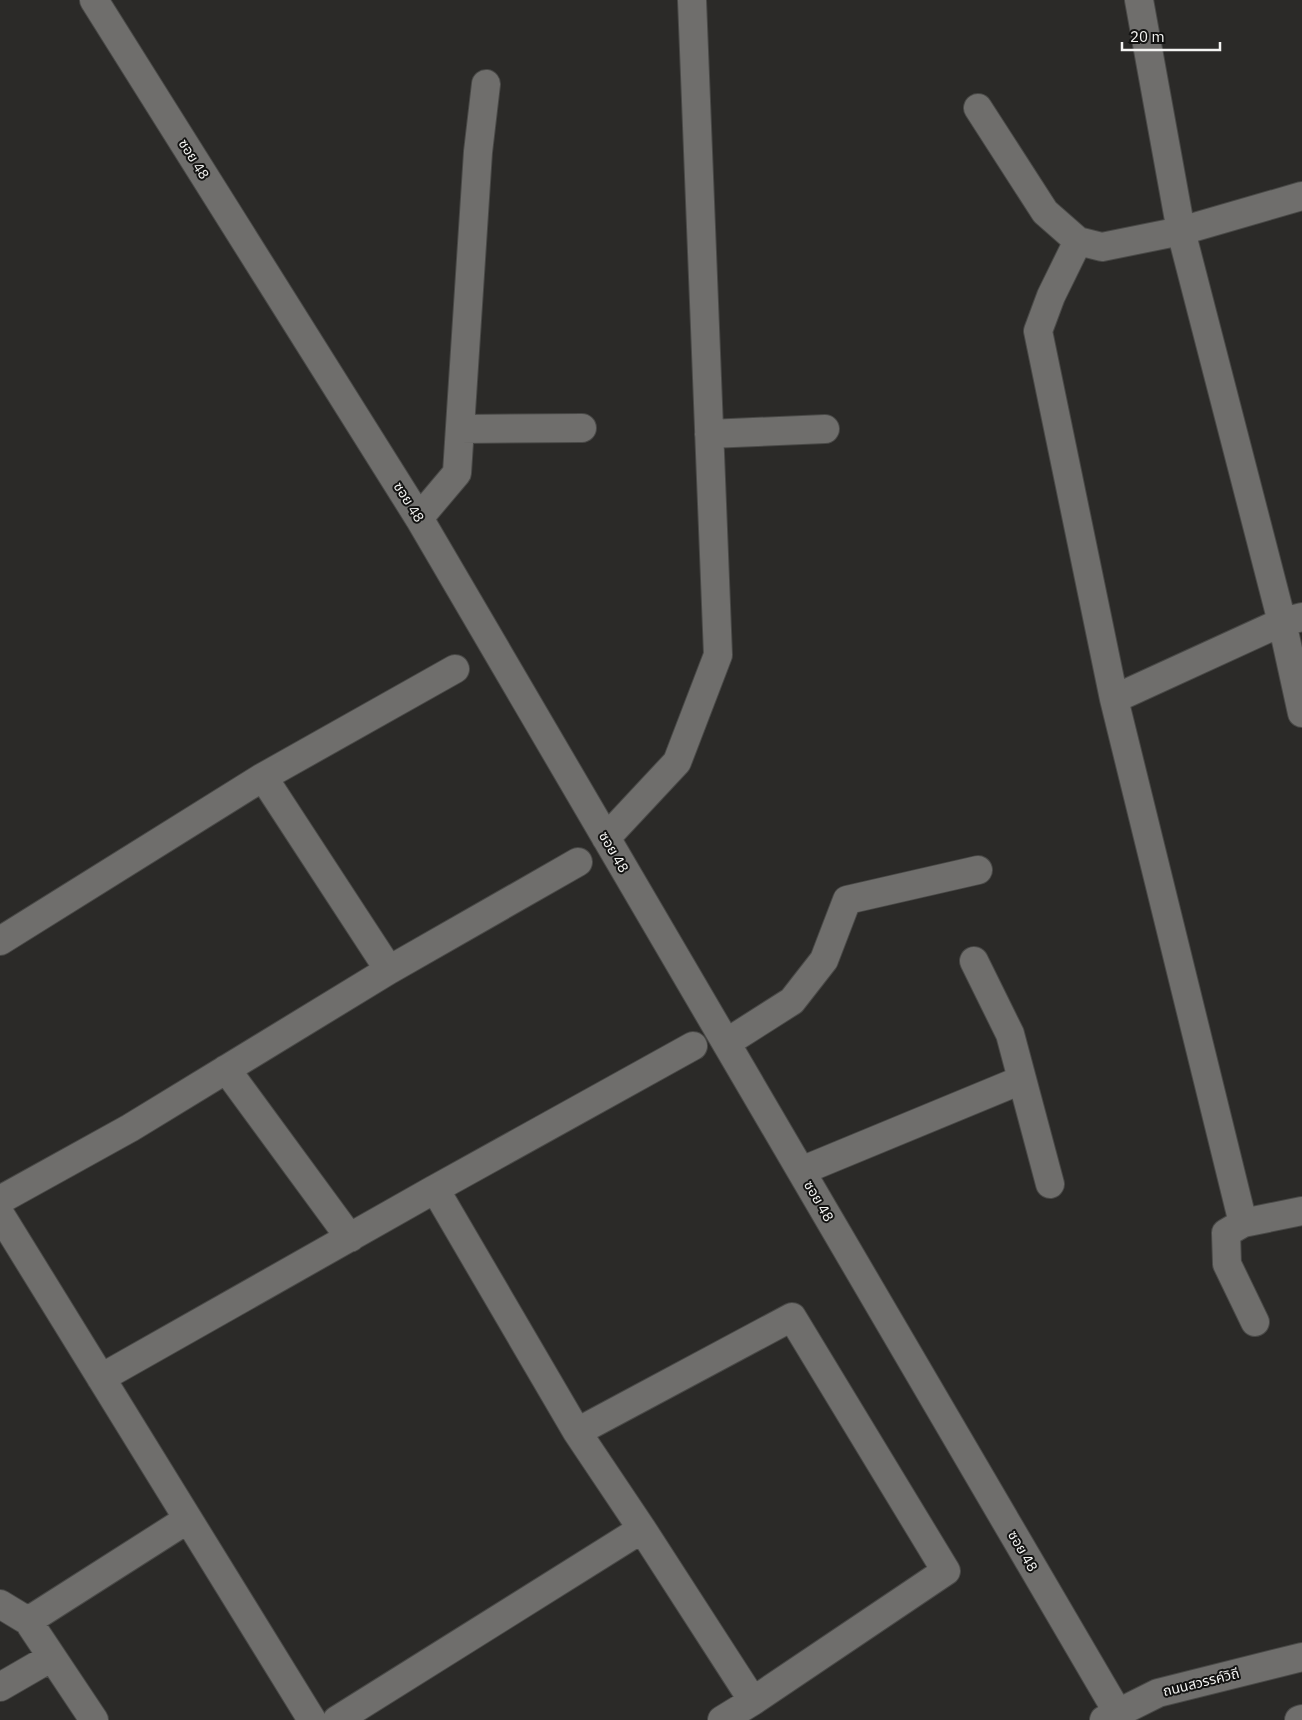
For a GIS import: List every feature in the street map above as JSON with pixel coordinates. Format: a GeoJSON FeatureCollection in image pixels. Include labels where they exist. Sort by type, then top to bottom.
{"type":"FeatureCollection","features":[{"type":"Feature","properties":{"kind":"street","name":"ซอย 48"},"geometry":{"type":"LineString","coordinates":[[94,0],[419,518],[801,1171],[1111,1717]]}},
{"type":"Feature","properties":{"kind":"street"},"geometry":{"type":"LineString","coordinates":[[606,838],[678,762],[718,655],[692,0]]}},
{"type":"Feature","properties":{"kind":"street"},"geometry":{"type":"LineString","coordinates":[[1139,0],[1180,231],[1292,619],[1302,713]]}},
{"type":"Feature","properties":{"kind":"street"},"geometry":{"type":"LineString","coordinates":[[419,518],[457,473],[478,152],[486,84]]}},
{"type":"Feature","properties":{"kind":"street"},"geometry":{"type":"LineString","coordinates":[[978,108],[1046,212],[1078,241],[1102,247],[1180,231],[1302,196]]}},
{"type":"Feature","properties":{"kind":"street"},"geometry":{"type":"LineString","coordinates":[[1078,241],[1050,296],[1038,331],[1114,699],[1244,1223]]}},
{"type":"Feature","properties":{"kind":"street"},"geometry":{"type":"LineString","coordinates":[[460,429],[582,428]]}},
{"type":"Feature","properties":{"kind":"street"},"geometry":{"type":"LineString","coordinates":[[709,434],[825,429]]}},
{"type":"Feature","properties":{"kind":"street"},"geometry":{"type":"LineString","coordinates":[[1114,699],[1292,619]]}},
{"type":"Feature","properties":{"kind":"street"},"geometry":{"type":"LineString","coordinates":[[0,941],[263,777],[455,669]]}},
{"type":"Feature","properties":{"kind":"street"},"geometry":{"type":"LineString","coordinates":[[263,777],[390,970]]}},
{"type":"Feature","properties":{"kind":"street"},"geometry":{"type":"LineString","coordinates":[[0,1200],[130,1128],[390,970],[578,862]]}},
{"type":"Feature","properties":{"kind":"street"},"geometry":{"type":"LineString","coordinates":[[726,1043],[792,1001],[824,960],[846,900],[978,870]]}},
{"type":"Feature","properties":{"kind":"street"},"geometry":{"type":"LineString","coordinates":[[974,961],[1010,1034],[1050,1184]]}},
{"type":"Feature","properties":{"kind":"street"},"geometry":{"type":"LineString","coordinates":[[101,1378],[692,1046]]}},
{"type":"Feature","properties":{"kind":"street"},"geometry":{"type":"LineString","coordinates":[[226,1069],[350,1238]]}},
{"type":"Feature","properties":{"kind":"street"},"geometry":{"type":"LineString","coordinates":[[801,1171],[1021,1080]]}},
{"type":"Feature","properties":{"kind":"street"},"geometry":{"type":"LineString","coordinates":[[435,1189],[577,1432],[642,1528],[753,1701]]}},
{"type":"Feature","properties":{"kind":"street"},"geometry":{"type":"LineString","coordinates":[[1255,1322],[1226,1264],[1226,1233],[1244,1223],[1302,1211]]}},
{"type":"Feature","properties":{"kind":"street"},"geometry":{"type":"LineString","coordinates":[[0,1214],[312,1720]]}},
{"type":"Feature","properties":{"kind":"street"},"geometry":{"type":"LineString","coordinates":[[577,1432],[792,1317],[946,1571],[722,1720]]}},
{"type":"Feature","properties":{"kind":"street"},"geometry":{"type":"LineString","coordinates":[[28,1621],[188,1519]]}},
{"type":"Feature","properties":{"kind":"street"},"geometry":{"type":"LineString","coordinates":[[337,1720],[642,1528]]}},
{"type":"Feature","properties":{"kind":"street"},"geometry":{"type":"LineString","coordinates":[[0,1604],[28,1621],[94,1720]]}},
{"type":"Feature","properties":{"kind":"street"},"geometry":{"type":"LineString","coordinates":[[0,1687],[52,1657]]}},
{"type":"Feature","properties":{"kind":"street","name":"ถนนสวรรค์วิถี"},"geometry":{"type":"LineString","coordinates":[[1111,1717],[1158,1693],[1302,1657]]}}]}
